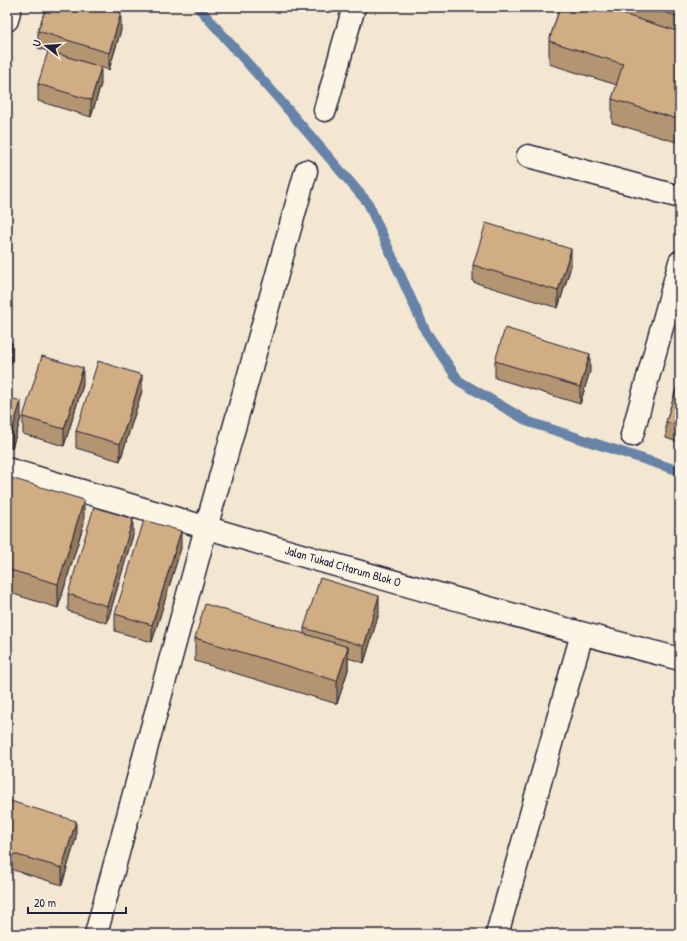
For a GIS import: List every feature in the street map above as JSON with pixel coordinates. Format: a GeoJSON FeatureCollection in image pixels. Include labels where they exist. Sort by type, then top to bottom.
{"type":"FeatureCollection","features":[{"type":"Feature","properties":{"kind":"street"},"geometry":{"type":"LineString","coordinates":[[7,20],[10,7]]}},
{"type":"Feature","properties":{"kind":"street"},"geometry":{"type":"LineString","coordinates":[[324,110],[354,7]]}},
{"type":"Feature","properties":{"kind":"street"},"geometry":{"type":"LineString","coordinates":[[528,156],[680,197]]}},
{"type":"Feature","properties":{"kind":"street"},"geometry":{"type":"LineString","coordinates":[[96,934],[206,528],[306,171]]}},
{"type":"Feature","properties":{"kind":"street"},"geometry":{"type":"LineString","coordinates":[[632,435],[680,262]]}},
{"type":"Feature","properties":{"kind":"street","name":"Jalan Tukad Citarum Blok O"},"geometry":{"type":"LineString","coordinates":[[7,469],[206,528],[582,634],[680,659]]}},
{"type":"Feature","properties":{"kind":"street"},"geometry":{"type":"LineString","coordinates":[[497,934],[582,634]]}},
{"type":"Feature","properties":{"kind":"building"},"geometry":{"type":"Polygon","coordinates":[[[46,7],[101,7],[121,13],[109,53],[38,31],[46,7]]]}},
{"type":"Feature","properties":{"kind":"building"},"geometry":{"type":"Polygon","coordinates":[[[560,7],[600,7],[680,32],[680,120],[612,99],[623,64],[549,41],[560,7]]]}},
{"type":"Feature","properties":{"kind":"building"},"geometry":{"type":"Polygon","coordinates":[[[647,7],[680,7],[680,17],[647,7]]]}},
{"type":"Feature","properties":{"kind":"building"},"geometry":{"type":"Polygon","coordinates":[[[48,51],[101,67],[91,100],[38,84],[48,51]]]}},
{"type":"Feature","properties":{"kind":"building"},"geometry":{"type":"Polygon","coordinates":[[[486,223],[571,249],[558,291],[473,265],[486,223]]]}},
{"type":"Feature","properties":{"kind":"building"},"geometry":{"type":"Polygon","coordinates":[[[505,328],[590,354],[580,387],[495,361],[505,328]]]}},
{"type":"Feature","properties":{"kind":"building"},"geometry":{"type":"Polygon","coordinates":[[[7,342],[12,343],[7,359],[7,342]]]}},
{"type":"Feature","properties":{"kind":"building"},"geometry":{"type":"Polygon","coordinates":[[[42,356],[83,368],[64,429],[23,417],[42,356]]]}},
{"type":"Feature","properties":{"kind":"building"},"geometry":{"type":"Polygon","coordinates":[[[98,361],[142,375],[120,444],[76,431],[98,361]]]}},
{"type":"Feature","properties":{"kind":"building"},"geometry":{"type":"Polygon","coordinates":[[[680,376],[680,426],[666,422],[680,376]]]}},
{"type":"Feature","properties":{"kind":"building"},"geometry":{"type":"Polygon","coordinates":[[[7,397],[21,401],[12,431],[7,429],[7,397]]]}},
{"type":"Feature","properties":{"kind":"building"},"geometry":{"type":"Polygon","coordinates":[[[11,478],[84,500],[58,584],[7,569],[7,490],[11,478]]]}},
{"type":"Feature","properties":{"kind":"building"},"geometry":{"type":"Polygon","coordinates":[[[94,507],[133,519],[107,606],[68,594],[94,507]]]}},
{"type":"Feature","properties":{"kind":"building"},"geometry":{"type":"Polygon","coordinates":[[[144,520],[181,531],[152,625],[115,614],[144,520]]]}},
{"type":"Feature","properties":{"kind":"building"},"geometry":{"type":"Polygon","coordinates":[[[320,578],[379,596],[364,646],[304,628],[320,578]]]}},
{"type":"Feature","properties":{"kind":"building"},"geometry":{"type":"Polygon","coordinates":[[[205,604],[348,647],[337,681],[195,638],[205,604]]]}},
{"type":"Feature","properties":{"kind":"building"},"geometry":{"type":"Polygon","coordinates":[[[7,800],[76,821],[62,868],[7,852],[7,800]]]}},
{"type":"Feature","properties":{"kind":"waterway"},"geometry":{"type":"LineString","coordinates":[[198,7],[368,203],[426,332],[459,381],[529,422],[680,471]]}}]}
